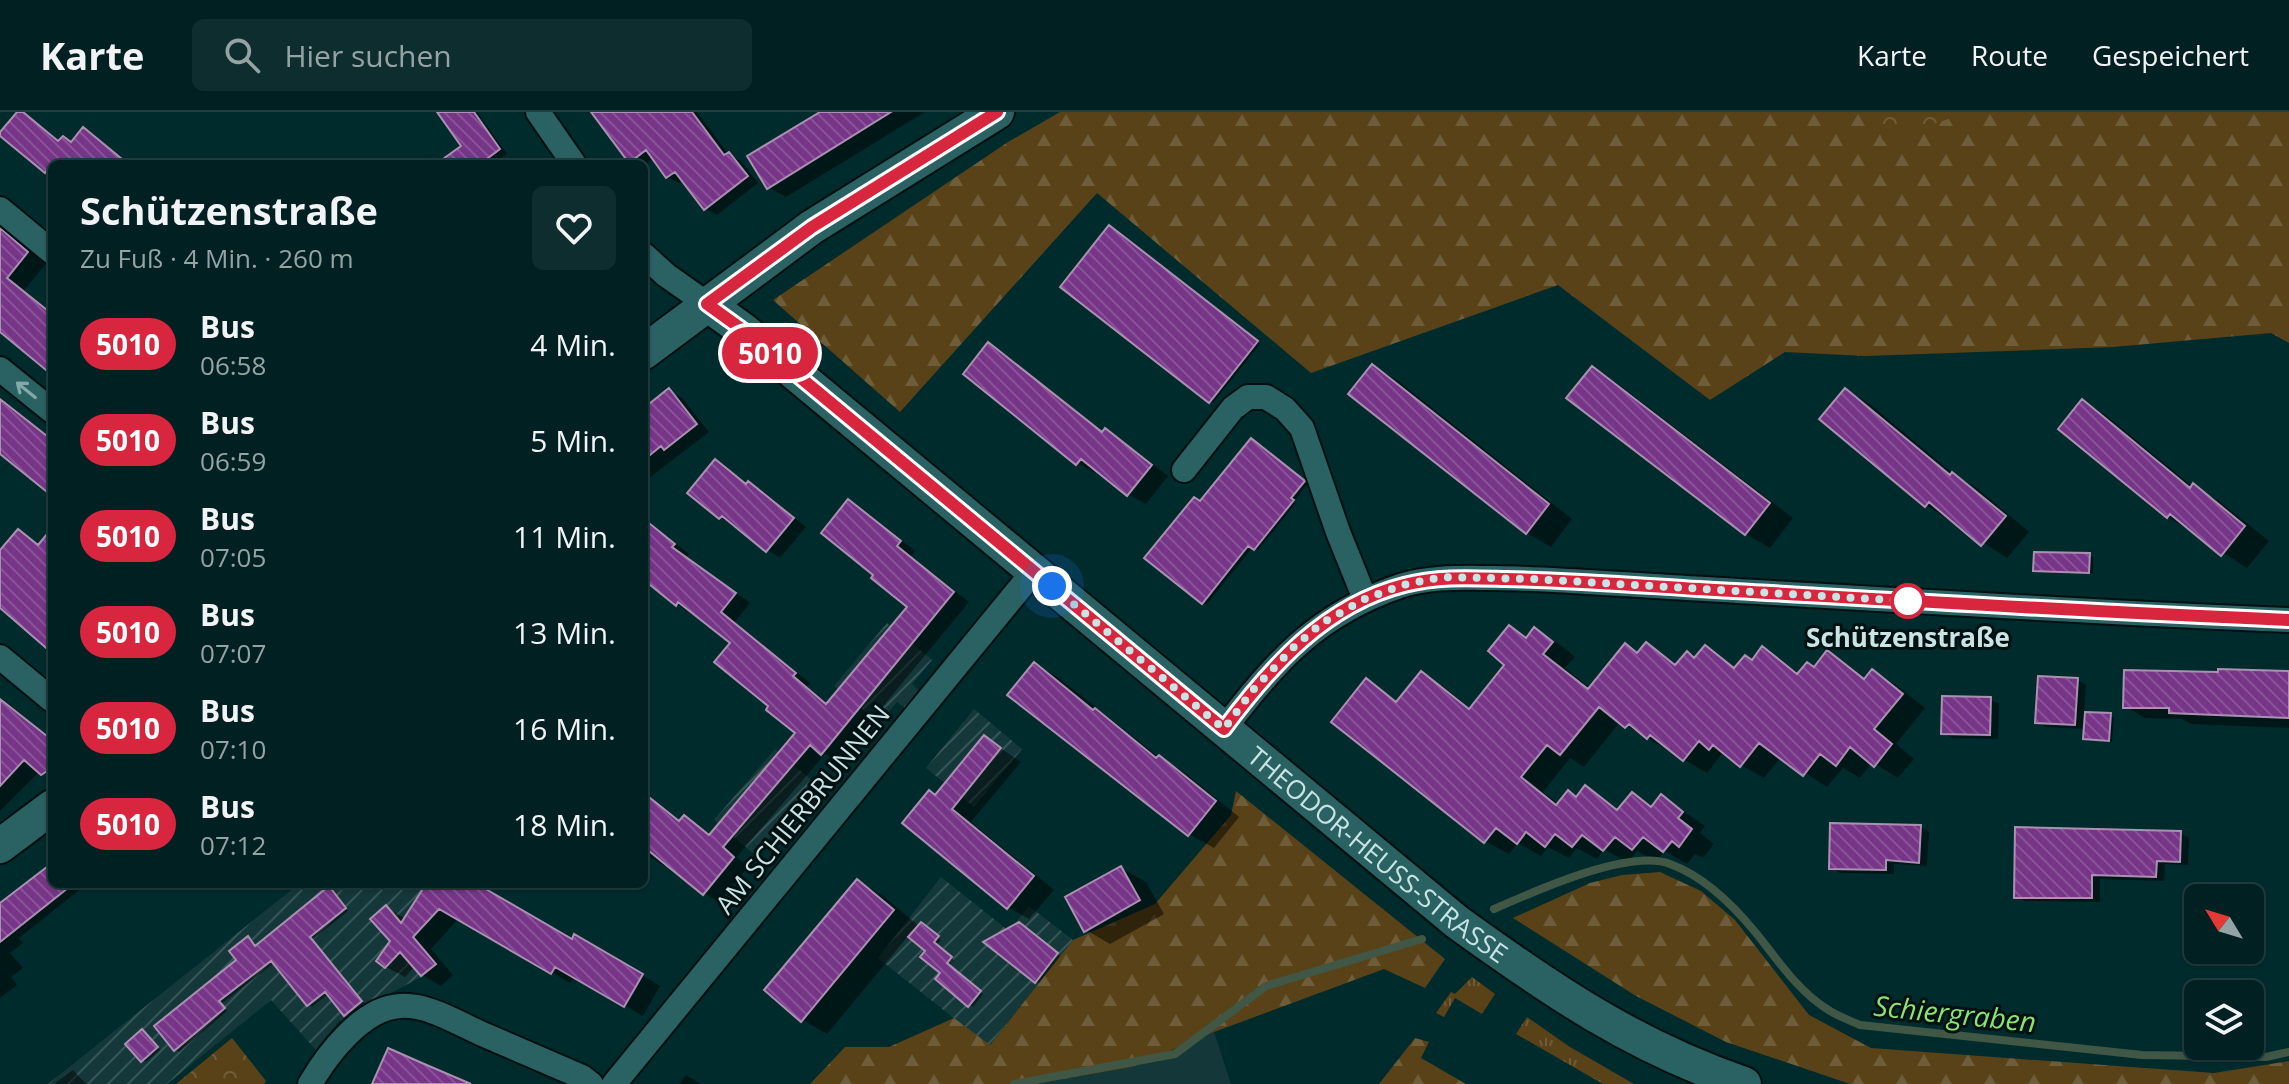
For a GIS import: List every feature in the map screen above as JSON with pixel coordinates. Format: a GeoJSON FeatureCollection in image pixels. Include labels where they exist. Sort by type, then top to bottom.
{"type":"FeatureCollection","features":[{"type":"Feature","properties":{"kind":"main road"},"geometry":{"type":"LineString","coordinates":[[648,349],[812,227],[996,112]]}},
{"type":"Feature","properties":{"kind":"main road","name":"THEODOR-HEUSS-STRASSE"},"geometry":{"type":"LineString","coordinates":[[707,304],[743,330],[1457,922],[1561,996],[1660,1052],[1744,1084]]}},
{"type":"Feature","properties":{"kind":"main road"},"geometry":{"type":"LineString","coordinates":[[0,846],[48,810]]}},
{"type":"Feature","properties":{"kind":"street"},"geometry":{"type":"LineString","coordinates":[[538,112],[571,160]]}},
{"type":"Feature","properties":{"kind":"street"},"geometry":{"type":"LineString","coordinates":[[0,209],[48,249]]}},
{"type":"Feature","properties":{"kind":"street"},"geometry":{"type":"LineString","coordinates":[[648,259],[707,304]]}},
{"type":"Feature","properties":{"kind":"street"},"geometry":{"type":"LineString","coordinates":[[0,369],[48,408]]}},
{"type":"Feature","properties":{"kind":"street"},"geometry":{"type":"LineString","coordinates":[[1184,470],[1233,408],[1248,397],[1266,397],[1285,409],[1302,428],[1365,599]]}},
{"type":"Feature","properties":{"kind":"street","name":"AM SCHIERBRUNNEN"},"geometry":{"type":"LineString","coordinates":[[614,1084],[1034,571]]}},
{"type":"Feature","properties":{"kind":"street"},"geometry":{"type":"LineString","coordinates":[[1224,729],[1253,690],[1322,623],[1365,599],[1403,585],[1442,577],[1533,579],[2003,607],[2289,620]]}},
{"type":"Feature","properties":{"kind":"street"},"geometry":{"type":"LineString","coordinates":[[0,657],[48,697]]}},
{"type":"Feature","properties":{"kind":"street"},"geometry":{"type":"LineString","coordinates":[[310,1084],[321,1065],[354,1028],[373,1015],[397,1006],[418,1007],[444,1016],[582,1077],[591,1084]]}},
{"type":"Feature","properties":{"kind":"shaded area"},"geometry":{"type":"Polygon","coordinates":[[[887,623],[932,660],[912,684],[921,692],[907,709],[897,702],[879,723],[834,686],[887,623]]]}},
{"type":"Feature","properties":{"kind":"shaded area"},"geometry":{"type":"Polygon","coordinates":[[[974,709],[1022,749],[974,807],[926,768],[974,709]]]}},
{"type":"Feature","properties":{"kind":"shaded area"},"geometry":{"type":"Polygon","coordinates":[[[775,749],[816,784],[789,814],[800,824],[789,836],[778,828],[755,855],[714,820],[775,749]]]}},
{"type":"Feature","properties":{"kind":"shaded area"},"geometry":{"type":"Polygon","coordinates":[[[941,877],[1009,931],[1029,906],[1073,940],[989,1046],[878,958],[941,877]]]}},
{"type":"Feature","properties":{"kind":"shaded area"},"geometry":{"type":"Polygon","coordinates":[[[294,888],[452,888],[439,909],[414,937],[436,964],[421,977],[339,1021],[316,1050],[271,1000],[167,1084],[48,1084],[294,888]]]}},
{"type":"Feature","properties":{"kind":"shaded area"},"geometry":{"type":"Polygon","coordinates":[[[1214,1032],[1231,1084],[1035,1084],[1132,1067],[1214,1032]]]}},
{"type":"Feature","properties":{"kind":"green space"},"geometry":{"type":"Polygon","coordinates":[[[1060,112],[2289,112],[2289,343],[2271,333],[2113,347],[1866,356],[1785,352],[1710,400],[1558,285],[1311,373],[1097,193],[900,412],[773,300],[1008,142],[1060,112]]]}},
{"type":"Feature","properties":{"kind":"green space"},"geometry":{"type":"Polygon","coordinates":[[[1871,112],[1969,112],[1883,141],[1871,112]]]}},
{"type":"Feature","properties":{"kind":"green space"},"geometry":{"type":"Polygon","coordinates":[[[1236,791],[1445,959],[1425,988],[1384,969],[1214,1032],[1132,1067],[1035,1084],[810,1084],[845,1047],[889,1047],[954,1018],[990,1045],[1073,940],[1155,904],[1231,815],[1236,791]]]}},
{"type":"Feature","properties":{"kind":"green space"},"geometry":{"type":"Polygon","coordinates":[[[1660,872],[1701,891],[1735,920],[1809,1015],[1871,1048],[2214,1073],[2289,1061],[2289,1084],[1850,1084],[1726,1042],[1636,996],[1513,918],[1590,883],[1622,875],[1660,872]]]}},
{"type":"Feature","properties":{"kind":"green space"},"geometry":{"type":"Polygon","coordinates":[[[1472,977],[1495,994],[1482,1014],[1455,998],[1444,1017],[1436,1013],[1451,992],[1455,994],[1472,977]]]}},
{"type":"Feature","properties":{"kind":"green space"},"geometry":{"type":"Polygon","coordinates":[[[1527,1017],[1570,1047],[1634,1084],[1603,1084],[1516,1034],[1527,1017]]]}},
{"type":"Feature","properties":{"kind":"green space"},"geometry":{"type":"Polygon","coordinates":[[[232,1038],[266,1081],[264,1084],[176,1084],[232,1038]]]}},
{"type":"Feature","properties":{"kind":"green space"},"geometry":{"type":"Polygon","coordinates":[[[1415,1038],[1429,1042],[1421,1058],[1466,1084],[1379,1084],[1415,1038]]]}},
{"type":"Feature","properties":{"kind":"building"},"geometry":{"type":"Polygon","coordinates":[[[17,112],[23,112],[58,141],[63,136],[71,142],[83,127],[123,160],[48,160],[45,173],[0,136],[17,112]]]}},
{"type":"Feature","properties":{"kind":"building"},"geometry":{"type":"Polygon","coordinates":[[[437,112],[474,112],[500,149],[485,160],[442,160],[461,146],[437,112]]]}},
{"type":"Feature","properties":{"kind":"building"},"geometry":{"type":"Polygon","coordinates":[[[591,112],[692,112],[724,155],[729,152],[748,176],[704,210],[675,172],[666,178],[646,150],[633,160],[627,160],[591,112]]]}},
{"type":"Feature","properties":{"kind":"building"},"geometry":{"type":"Polygon","coordinates":[[[820,112],[891,112],[767,189],[747,156],[820,112]]]}},
{"type":"Feature","properties":{"kind":"building"},"geometry":{"type":"Polygon","coordinates":[[[1109,225],[1258,341],[1209,403],[1060,287],[1109,225]]]}},
{"type":"Feature","properties":{"kind":"building"},"geometry":{"type":"Polygon","coordinates":[[[0,228],[28,252],[7,278],[48,311],[48,372],[0,332],[0,228]]]}},
{"type":"Feature","properties":{"kind":"building"},"geometry":{"type":"Polygon","coordinates":[[[988,342],[1102,432],[1105,428],[1152,465],[1127,496],[1081,459],[1076,465],[963,374],[988,342]]]}},
{"type":"Feature","properties":{"kind":"building"},"geometry":{"type":"Polygon","coordinates":[[[1372,364],[1549,504],[1526,534],[1348,394],[1372,364]]]}},
{"type":"Feature","properties":{"kind":"building"},"geometry":{"type":"Polygon","coordinates":[[[1592,366],[1770,503],[1745,535],[1566,398],[1592,366]]]}},
{"type":"Feature","properties":{"kind":"building"},"geometry":{"type":"Polygon","coordinates":[[[669,388],[697,424],[664,450],[661,446],[648,457],[648,405],[669,388]]]}},
{"type":"Feature","properties":{"kind":"building"},"geometry":{"type":"Polygon","coordinates":[[[1845,388],[1950,475],[1952,472],[2006,516],[1981,546],[1929,502],[1925,507],[1819,419],[1845,388]]]}},
{"type":"Feature","properties":{"kind":"building"},"geometry":{"type":"Polygon","coordinates":[[[0,399],[48,437],[48,493],[0,454],[0,399]]]}},
{"type":"Feature","properties":{"kind":"building"},"geometry":{"type":"Polygon","coordinates":[[[2082,399],[2190,488],[2193,483],[2245,526],[2221,556],[2170,514],[2167,518],[2058,429],[2082,399]]]}},
{"type":"Feature","properties":{"kind":"building"},"geometry":{"type":"Polygon","coordinates":[[[1251,438],[1305,481],[1291,498],[1294,500],[1254,550],[1248,546],[1202,604],[1144,558],[1194,497],[1200,501],[1251,438]]]}},
{"type":"Feature","properties":{"kind":"building"},"geometry":{"type":"Polygon","coordinates":[[[715,459],[794,518],[766,552],[722,516],[719,519],[687,493],[715,459]]]}},
{"type":"Feature","properties":{"kind":"building"},"geometry":{"type":"Polygon","coordinates":[[[848,499],[901,541],[897,546],[954,592],[821,755],[810,745],[723,847],[734,857],[703,895],[648,850],[648,796],[679,821],[684,815],[709,835],[795,733],[766,710],[768,706],[714,662],[730,643],[678,602],[676,606],[648,583],[648,522],[675,544],[672,547],[736,593],[721,612],[796,673],[793,676],[826,704],[907,607],[821,533],[848,499]]]}},
{"type":"Feature","properties":{"kind":"building"},"geometry":{"type":"Polygon","coordinates":[[[18,529],[38,545],[48,533],[48,650],[0,608],[0,550],[18,529]]]}},
{"type":"Feature","properties":{"kind":"building"},"geometry":{"type":"Polygon","coordinates":[[[2034,552],[2090,553],[2089,573],[2033,571],[2034,552]]]}},
{"type":"Feature","properties":{"kind":"building"},"geometry":{"type":"Polygon","coordinates":[[[1509,625],[1526,638],[1534,627],[1553,642],[1543,654],[1588,689],[1625,643],[1637,653],[1646,642],[1675,665],[1687,651],[1694,658],[1705,645],[1734,668],[1745,655],[1752,660],[1762,646],[1797,674],[1807,662],[1814,667],[1827,650],[1864,679],[1872,669],[1903,694],[1874,729],[1892,744],[1874,767],[1850,747],[1836,766],[1820,754],[1803,776],[1759,743],[1740,767],[1713,745],[1709,750],[1699,741],[1683,761],[1650,735],[1647,739],[1629,724],[1625,728],[1599,707],[1560,755],[1547,745],[1521,777],[1556,805],[1568,790],[1576,797],[1585,785],[1617,810],[1632,792],[1651,807],[1661,794],[1683,812],[1678,818],[1692,829],[1679,847],[1672,841],[1663,852],[1643,837],[1632,850],[1615,837],[1603,851],[1582,835],[1572,847],[1555,834],[1545,847],[1526,832],[1517,844],[1496,828],[1484,843],[1331,722],[1366,678],[1396,702],[1421,671],[1469,709],[1504,665],[1488,651],[1509,625]]]}},
{"type":"Feature","properties":{"kind":"building"},"geometry":{"type":"Polygon","coordinates":[[[1034,662],[1216,801],[1188,836],[1007,695],[1034,662]]]}},
{"type":"Feature","properties":{"kind":"building"},"geometry":{"type":"Polygon","coordinates":[[[2218,669],[2289,671],[2289,718],[2169,713],[2169,708],[2123,708],[2124,670],[2218,672],[2218,669]]]}},
{"type":"Feature","properties":{"kind":"building"},"geometry":{"type":"Polygon","coordinates":[[[2038,676],[2078,678],[2075,725],[2035,723],[2038,676]]]}},
{"type":"Feature","properties":{"kind":"building"},"geometry":{"type":"Polygon","coordinates":[[[1942,696],[1991,697],[1990,735],[1941,734],[1942,696]]]}},
{"type":"Feature","properties":{"kind":"building"},"geometry":{"type":"Polygon","coordinates":[[[0,699],[48,737],[48,771],[41,775],[24,760],[0,786],[0,699]]]}},
{"type":"Feature","properties":{"kind":"building"},"geometry":{"type":"Polygon","coordinates":[[[2085,712],[2111,713],[2109,741],[2083,739],[2085,712]]]}},
{"type":"Feature","properties":{"kind":"building"},"geometry":{"type":"Polygon","coordinates":[[[984,735],[1001,748],[952,809],[1034,876],[1007,909],[902,823],[929,790],[935,795],[984,735]]]}},
{"type":"Feature","properties":{"kind":"building"},"geometry":{"type":"Polygon","coordinates":[[[1830,823],[1921,825],[1919,863],[1886,860],[1886,870],[1829,869],[1830,823]]]}},
{"type":"Feature","properties":{"kind":"building"},"geometry":{"type":"Polygon","coordinates":[[[2015,827],[2181,831],[2180,862],[2157,861],[2156,877],[2092,875],[2092,898],[2014,898],[2015,827]]]}},
{"type":"Feature","properties":{"kind":"building"},"geometry":{"type":"Polygon","coordinates":[[[48,866],[48,888],[68,888],[0,942],[0,903],[48,866]]]}},
{"type":"Feature","properties":{"kind":"building"},"geometry":{"type":"Polygon","coordinates":[[[1121,866],[1140,900],[1084,932],[1065,897],[1121,866]]]}},
{"type":"Feature","properties":{"kind":"building"},"geometry":{"type":"Polygon","coordinates":[[[857,879],[894,910],[801,1022],[764,990],[857,879]]]}},
{"type":"Feature","properties":{"kind":"building"},"geometry":{"type":"Polygon","coordinates":[[[327,888],[331,888],[346,908],[310,937],[362,1001],[344,1016],[325,992],[307,1006],[271,961],[219,1001],[225,1008],[174,1051],[154,1026],[236,960],[229,951],[248,936],[255,946],[327,888]]]}},
{"type":"Feature","properties":{"kind":"building"},"geometry":{"type":"Polygon","coordinates":[[[423,888],[484,888],[572,939],[574,934],[643,974],[624,1007],[555,967],[551,974],[439,909],[413,937],[436,964],[421,976],[400,952],[385,968],[376,961],[390,941],[370,919],[386,905],[401,923],[423,888]]]}},
{"type":"Feature","properties":{"kind":"building"},"geometry":{"type":"Polygon","coordinates":[[[921,922],[939,936],[934,942],[952,957],[947,963],[981,991],[968,1007],[935,979],[940,973],[920,957],[925,951],[908,937],[921,922]]]}},
{"type":"Feature","properties":{"kind":"building"},"geometry":{"type":"Polygon","coordinates":[[[1019,922],[1058,953],[1035,983],[983,942],[1019,922]]]}},
{"type":"Feature","properties":{"kind":"building"},"geometry":{"type":"Polygon","coordinates":[[[142,1029],[158,1047],[141,1062],[125,1044],[142,1029]]]}},
{"type":"Feature","properties":{"kind":"building"},"geometry":{"type":"Polygon","coordinates":[[[388,1048],[422,1063],[471,1084],[372,1084],[388,1048]]]}},
{"type":"Feature","properties":{"kind":"waterway","name":"Schiergraben"},"geometry":{"type":"LineString","coordinates":[[1494,909],[1581,874],[1607,867],[1631,862],[1670,864],[1717,893],[1816,1002],[1860,1025],[2142,1055],[2266,1057],[2289,1052]]}},
{"type":"Feature","properties":{"kind":"waterway","name":"Schiergraben"},"geometry":{"type":"LineString","coordinates":[[1014,1084],[1175,1054],[1266,986],[1422,939]]}},
{"type":"Feature","properties":{"kind":"bus line","name":"5010"},"geometry":{"type":"LineString","coordinates":[[997,112],[812,227],[707,304],[743,330],[1224,729],[1253,690],[1322,623],[1365,599],[1403,585],[1442,577],[1533,579],[2289,620]]}},
{"type":"Feature","properties":{"kind":"place","name":"Schützenstraße"},"geometry":{"type":"Point","coordinates":[1908,601]}},
{"type":"Feature","properties":{"kind":"route"},"geometry":{"type":"LineString","coordinates":[[1052,586],[1224,729],[1253,690],[1322,623],[1365,599],[1403,585],[1442,577],[1533,579],[1908,601]]}}]}
